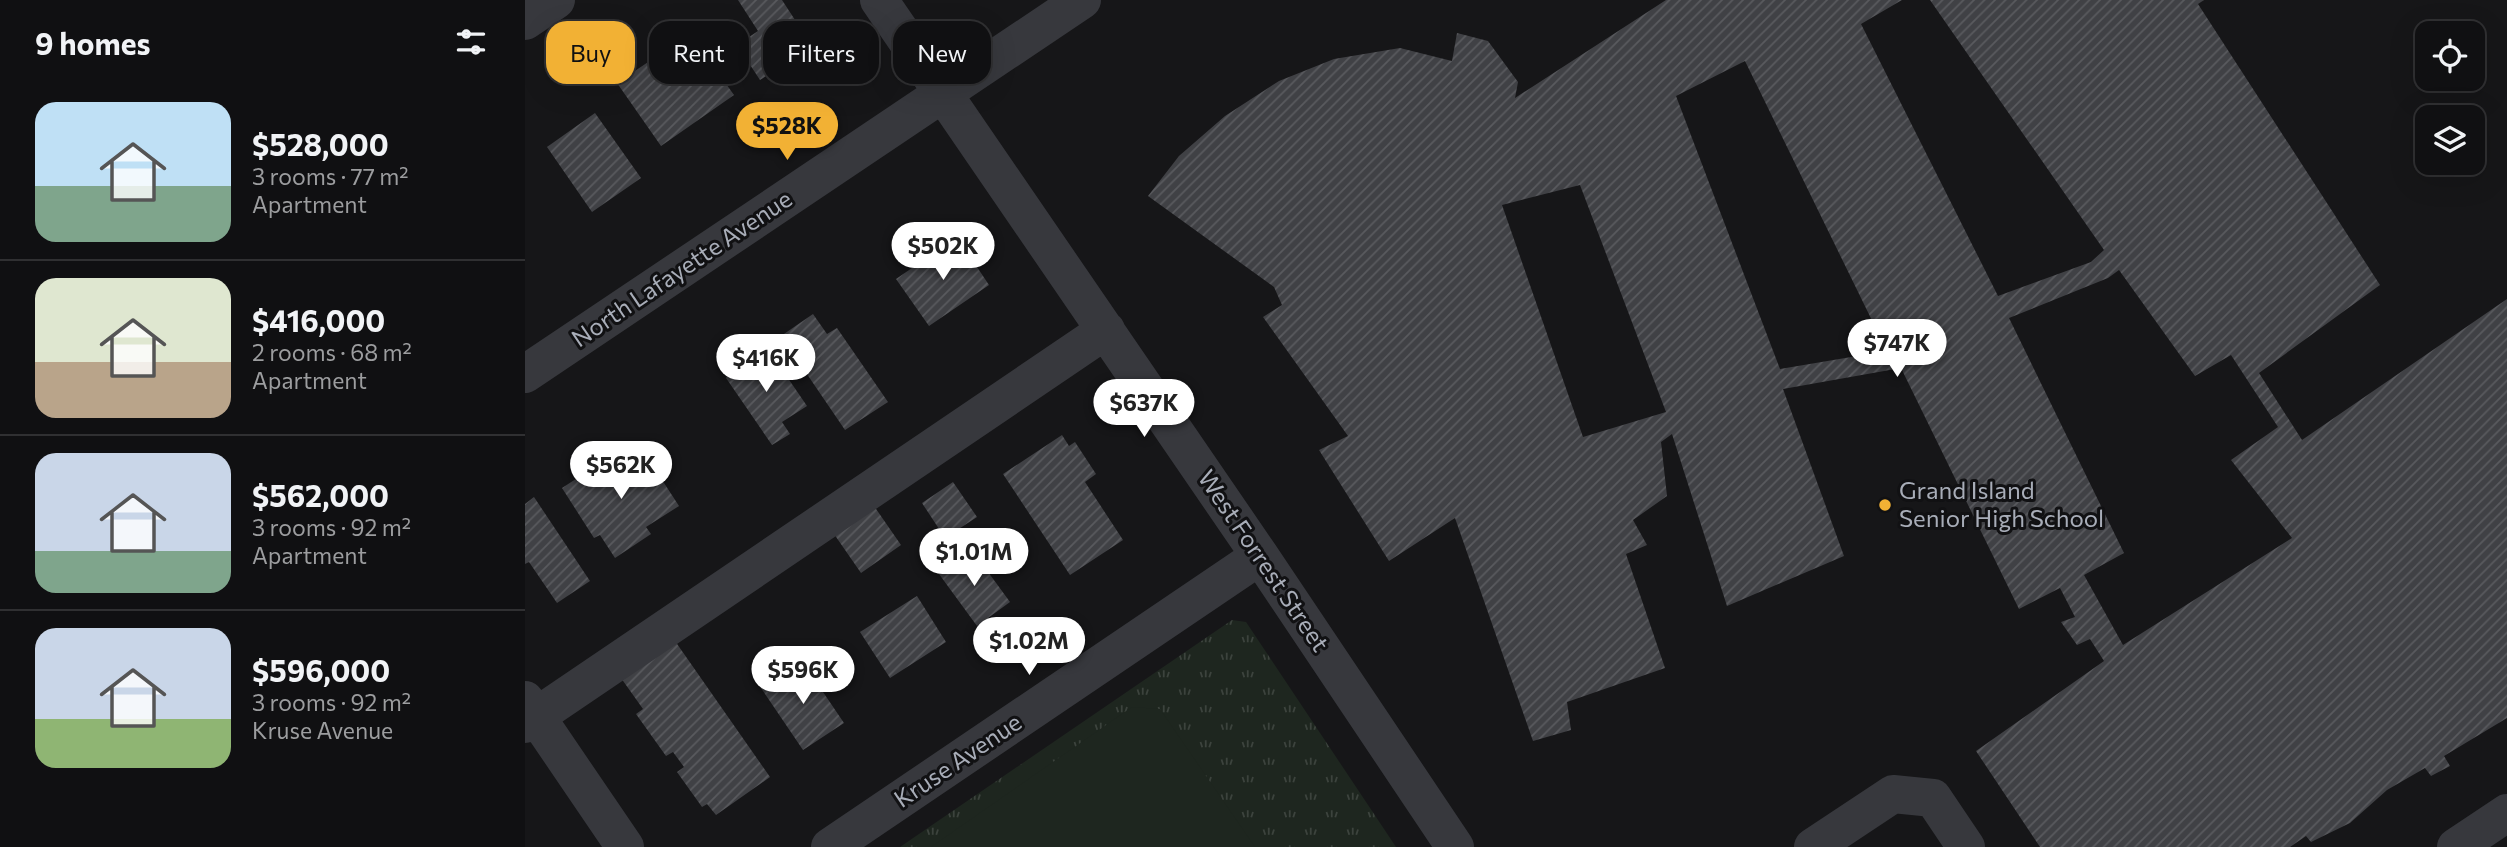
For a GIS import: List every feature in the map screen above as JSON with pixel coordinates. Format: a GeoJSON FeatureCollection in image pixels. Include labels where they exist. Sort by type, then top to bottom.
{"type":"FeatureCollection","features":[{"type":"Feature","properties":{"kind":"street"},"geometry":{"type":"LineString","coordinates":[[525,21],[556,0]]}},
{"type":"Feature","properties":{"kind":"street","name":"West Forrest Street"},"geometry":{"type":"LineString","coordinates":[[879,0],[1260,556],[1455,847]]}},
{"type":"Feature","properties":{"kind":"street","name":"North Lafayette Avenue"},"geometry":{"type":"LineString","coordinates":[[525,374],[1082,0]]}},
{"type":"Feature","properties":{"kind":"street"},"geometry":{"type":"LineString","coordinates":[[625,847],[529,713],[1106,330]]}},
{"type":"Feature","properties":{"kind":"street","name":"Kruse Avenue"},"geometry":{"type":"LineString","coordinates":[[830,847],[1260,556]]}},
{"type":"Feature","properties":{"kind":"street"},"geometry":{"type":"LineString","coordinates":[[1831,842],[1893,794],[1933,798],[1966,847]]}},
{"type":"Feature","properties":{"kind":"street"},"geometry":{"type":"LineString","coordinates":[[2456,847],[2507,813]]}},
{"type":"Feature","properties":{"kind":"green space"},"geometry":{"type":"Polygon","coordinates":[[[1232,620],[1246,622],[1396,847],[900,847],[1232,620]]]}},
{"type":"Feature","properties":{"kind":"green space"},"geometry":{"type":"Polygon","coordinates":[[[1132,707],[1160,709],[1255,847],[931,847],[1132,707]]]}},
{"type":"Feature","properties":{"kind":"building"},"geometry":{"type":"Polygon","coordinates":[[[738,0],[782,0],[796,21],[763,21],[763,78],[760,80],[749,63],[749,37],[758,31],[738,0]]]}},
{"type":"Feature","properties":{"kind":"building"},"geometry":{"type":"Polygon","coordinates":[[[1666,0],[1902,0],[1861,24],[1998,296],[2091,262],[2104,250],[1930,0],[2204,0],[2198,4],[2380,285],[2259,373],[2302,440],[2507,299],[2507,718],[2444,756],[2450,766],[2431,776],[2425,768],[2387,790],[2350,823],[2311,842],[2306,836],[2290,847],[2040,847],[1976,751],[2104,661],[2090,639],[2077,645],[2061,622],[2075,617],[2060,588],[2019,609],[1901,368],[1783,389],[1844,556],[1727,606],[1672,434],[1661,442],[1667,496],[1633,520],[1647,545],[1626,554],[1665,668],[1567,702],[1571,730],[1533,741],[1455,518],[1389,561],[1319,450],[1348,436],[1263,317],[1282,305],[1274,287],[1148,196],[1179,156],[1225,116],[1279,81],[1334,59],[1400,48],[1452,61],[1457,33],[1488,41],[1518,82],[1515,98],[1666,0]],[[1745,61],[1676,96],[1780,369],[1863,355],[1885,347],[1745,61]],[[1580,185],[1502,205],[1583,437],[1666,412],[1580,185]],[[2119,270],[2108,278],[2009,318],[2124,553],[2084,575],[2123,645],[2292,538],[2231,460],[2278,427],[2231,355],[2195,376],[2119,270]]]}},
{"type":"Feature","properties":{"kind":"building"},"geometry":{"type":"Polygon","coordinates":[[[649,61],[649,84],[726,84],[734,95],[661,146],[618,84],[635,84],[635,71],[649,61]]]}},
{"type":"Feature","properties":{"kind":"building"},"geometry":{"type":"Polygon","coordinates":[[[595,113],[641,178],[592,212],[547,147],[595,113]]]}},
{"type":"Feature","properties":{"kind":"building"},"geometry":{"type":"Polygon","coordinates":[[[957,237],[989,285],[929,326],[896,279],[957,237]]]}},
{"type":"Feature","properties":{"kind":"building"},"geometry":{"type":"Polygon","coordinates":[[[813,314],[827,334],[837,328],[888,402],[845,430],[781,336],[813,314]]]}},
{"type":"Feature","properties":{"kind":"building"},"geometry":{"type":"Polygon","coordinates":[[[768,349],[807,406],[782,422],[790,434],[772,445],[726,378],[743,359],[768,349]]]}},
{"type":"Feature","properties":{"kind":"building"},"geometry":{"type":"Polygon","coordinates":[[[1062,435],[1069,446],[1075,442],[1096,474],[1085,482],[1123,540],[1070,575],[1003,474],[1062,435]]]}},
{"type":"Feature","properties":{"kind":"building"},"geometry":{"type":"Polygon","coordinates":[[[642,449],[679,506],[646,527],[651,534],[615,558],[600,535],[594,538],[562,488],[602,462],[608,470],[642,449]]]}},
{"type":"Feature","properties":{"kind":"building"},"geometry":{"type":"Polygon","coordinates":[[[953,482],[977,517],[945,538],[922,503],[953,482]]]}},
{"type":"Feature","properties":{"kind":"building"},"geometry":{"type":"Polygon","coordinates":[[[534,497],[590,581],[557,603],[529,562],[525,564],[525,504],[534,497]]]}},
{"type":"Feature","properties":{"kind":"building"},"geometry":{"type":"Polygon","coordinates":[[[874,506],[901,545],[861,573],[834,534],[874,506]]]}},
{"type":"Feature","properties":{"kind":"building"},"geometry":{"type":"Polygon","coordinates":[[[972,550],[1010,602],[977,626],[939,574],[972,550]]]}},
{"type":"Feature","properties":{"kind":"building"},"geometry":{"type":"Polygon","coordinates":[[[917,596],[946,642],[890,678],[860,632],[917,596]]]}},
{"type":"Feature","properties":{"kind":"building"},"geometry":{"type":"Polygon","coordinates":[[[675,641],[770,777],[716,815],[707,804],[702,807],[677,772],[684,767],[673,752],[666,756],[636,714],[643,709],[621,678],[675,641]]]}},
{"type":"Feature","properties":{"kind":"building"},"geometry":{"type":"Polygon","coordinates":[[[802,661],[844,723],[803,750],[761,688],[802,661]]]}},
{"type":"Feature","properties":{"kind":"place","name":"Grand Island Senior High School"},"geometry":{"type":"Point","coordinates":[1885,505]}}]}
